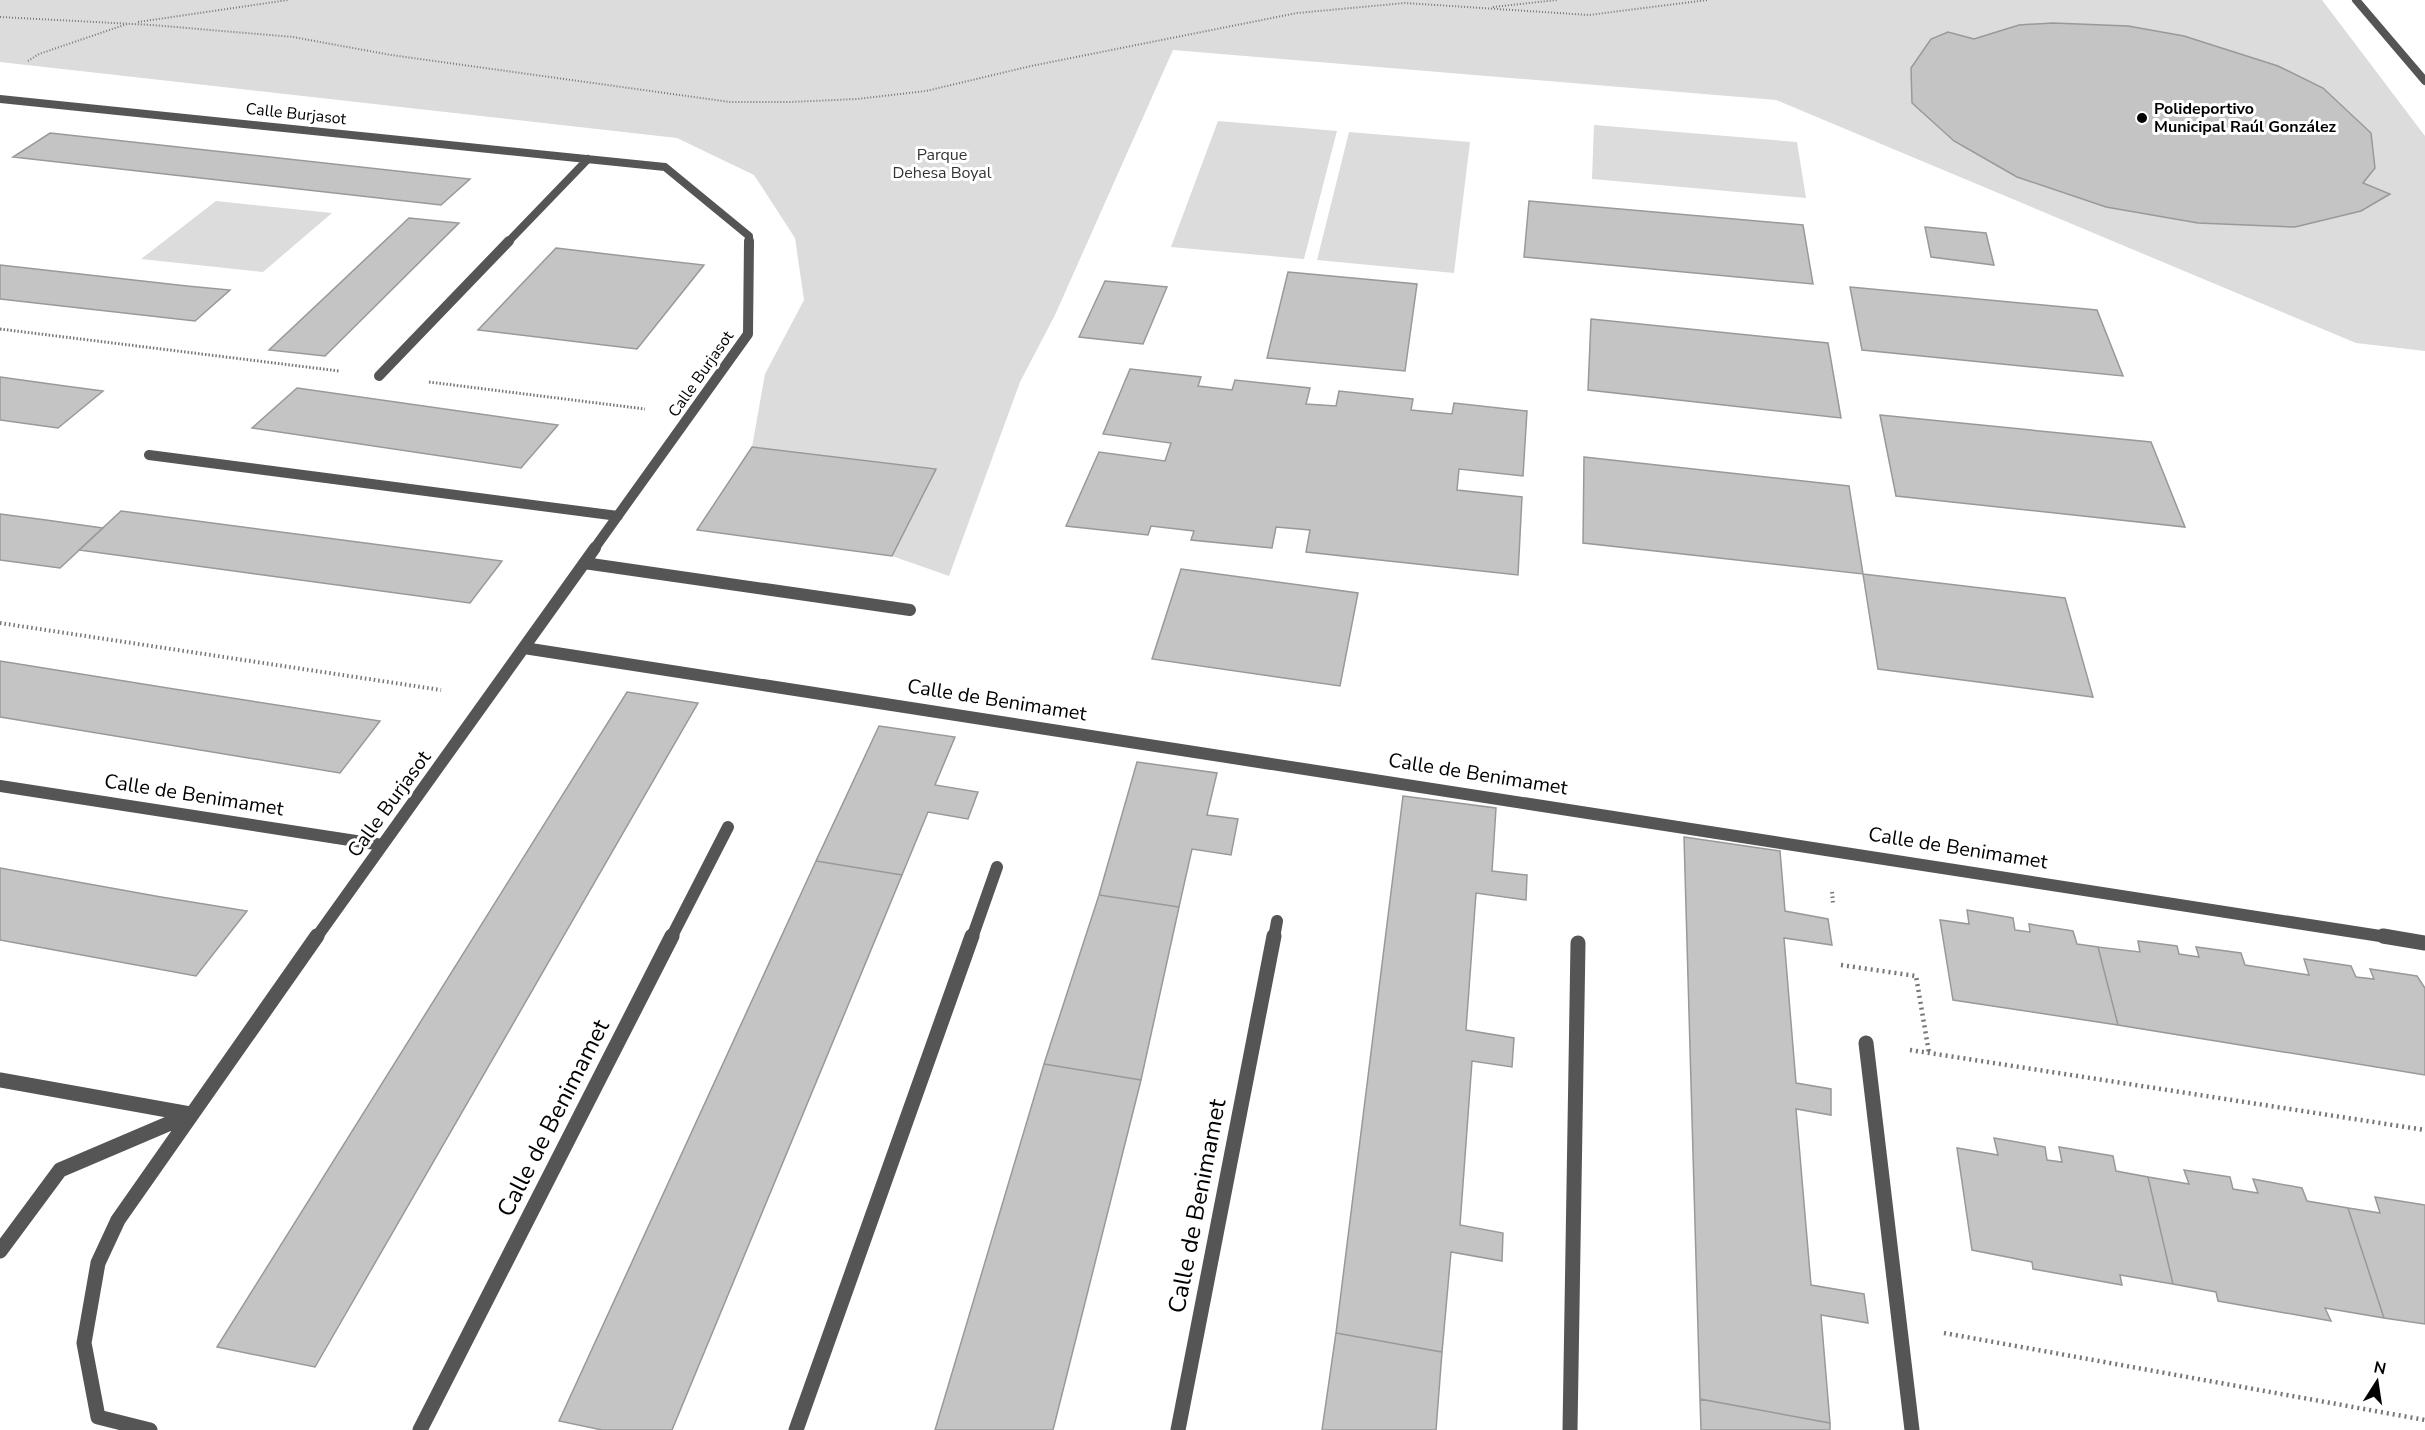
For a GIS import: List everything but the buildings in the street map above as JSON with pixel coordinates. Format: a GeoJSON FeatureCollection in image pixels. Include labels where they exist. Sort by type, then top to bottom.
{"type":"FeatureCollection","features":[{"type":"Feature","properties":{"kind":"street"},"geometry":{"type":"LineString","coordinates":[[2356,0],[2425,81]]}},
{"type":"Feature","properties":{"kind":"street","name":"Calle Burjasot"},"geometry":{"type":"LineString","coordinates":[[0,99],[666,167],[749,236],[748,334],[190,1114]]}},
{"type":"Feature","properties":{"kind":"street"},"geometry":{"type":"LineString","coordinates":[[379,376],[588,159]]}},
{"type":"Feature","properties":{"kind":"street"},"geometry":{"type":"LineString","coordinates":[[149,455],[618,516]]}},
{"type":"Feature","properties":{"kind":"street"},"geometry":{"type":"LineString","coordinates":[[584,563],[910,610]]}},
{"type":"Feature","properties":{"kind":"street","name":"Calle de Benimamet"},"geometry":{"type":"LineString","coordinates":[[524,648],[2425,943]]}},
{"type":"Feature","properties":{"kind":"street","name":"Calle de Benimamet"},"geometry":{"type":"LineString","coordinates":[[0,786],[382,845]]}},
{"type":"Feature","properties":{"kind":"street","name":"Calle de Benimamet"},"geometry":{"type":"LineString","coordinates":[[420,1430],[728,827]]}},
{"type":"Feature","properties":{"kind":"street"},"geometry":{"type":"LineString","coordinates":[[796,1430],[997,867]]}},
{"type":"Feature","properties":{"kind":"street","name":"Calle de Benimamet"},"geometry":{"type":"LineString","coordinates":[[1178,1430],[1277,921]]}},
{"type":"Feature","properties":{"kind":"street"},"geometry":{"type":"LineString","coordinates":[[1570,1430],[1578,943]]}},
{"type":"Feature","properties":{"kind":"street"},"geometry":{"type":"LineString","coordinates":[[1866,1043],[1912,1430]]}},
{"type":"Feature","properties":{"kind":"street"},"geometry":{"type":"LineString","coordinates":[[0,1080],[190,1114]]}},
{"type":"Feature","properties":{"kind":"street"},"geometry":{"type":"LineString","coordinates":[[0,1251],[60,1170],[190,1114]]}},
{"type":"Feature","properties":{"kind":"street"},"geometry":{"type":"LineString","coordinates":[[150,1430],[98,1417],[84,1342],[98,1263],[118,1220],[190,1114]]}},
{"type":"Feature","properties":{"kind":"path"},"geometry":{"type":"LineString","coordinates":[[22,64],[39,54],[129,24],[288,0]]}},
{"type":"Feature","properties":{"kind":"path"},"geometry":{"type":"LineString","coordinates":[[1396,0],[1405,3]]}},
{"type":"Feature","properties":{"kind":"path"},"geometry":{"type":"LineString","coordinates":[[1483,8],[1557,0]]}},
{"type":"Feature","properties":{"kind":"path"},"geometry":{"type":"LineString","coordinates":[[0,17],[129,24],[293,37],[391,55],[730,102],[790,102],[856,99],[926,91],[1031,66],[1297,13],[1405,3],[1589,15],[1707,0]]}},
{"type":"Feature","properties":{"kind":"path"},"geometry":{"type":"LineString","coordinates":[[0,623],[487,698]]}},
{"type":"Feature","properties":{"kind":"path"},"geometry":{"type":"LineString","coordinates":[[1841,964],[1916,976],[1929,1053]]}},
{"type":"Feature","properties":{"kind":"path"},"geometry":{"type":"LineString","coordinates":[[1866,1043],[2425,1130]]}},
{"type":"Feature","properties":{"kind":"path"},"geometry":{"type":"LineString","coordinates":[[1898,1325],[2425,1420]]}},
{"type":"Feature","properties":{"kind":"green space","name":"Parque Dehesa Boyal"},"geometry":{"type":"Polygon","coordinates":[[[0,0],[2322,0],[2425,136],[2425,351],[2356,343],[1776,100],[1173,50],[1055,315],[1020,382],[949,576],[892,556],[936,469],[752,447],[765,374],[804,300],[795,238],[754,175],[677,138],[0,62],[0,0]]]}},
{"type":"Feature","properties":{"kind":"green space"},"geometry":{"type":"Polygon","coordinates":[[[1218,121],[1337,131],[1304,259],[1171,247],[1218,121]]]}},
{"type":"Feature","properties":{"kind":"green space"},"geometry":{"type":"Polygon","coordinates":[[[1594,125],[1797,142],[1806,198],[1592,179],[1594,125]]]}},
{"type":"Feature","properties":{"kind":"green space"},"geometry":{"type":"Polygon","coordinates":[[[1349,132],[1470,142],[1454,273],[1317,260],[1349,132]]]}},
{"type":"Feature","properties":{"kind":"green space"},"geometry":{"type":"Polygon","coordinates":[[[216,201],[332,213],[263,272],[141,259],[216,201]]]}},
{"type":"Feature","properties":{"kind":"place","name":"Polideportivo Municipal Raúl González"},"geometry":{"type":"Point","coordinates":[2142,118]}}]}
